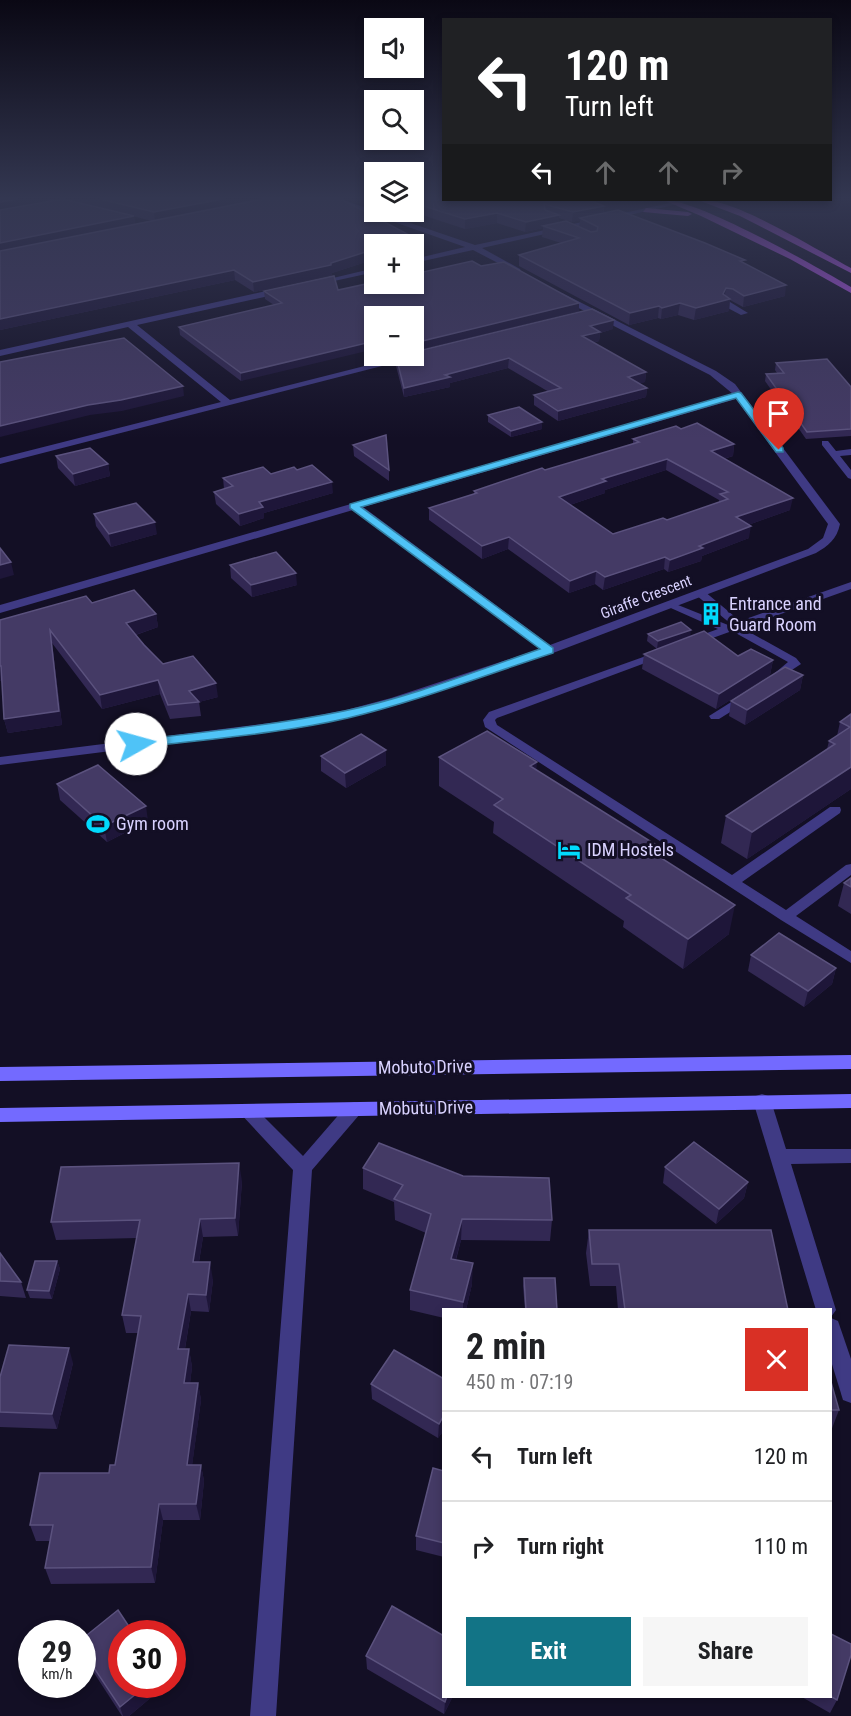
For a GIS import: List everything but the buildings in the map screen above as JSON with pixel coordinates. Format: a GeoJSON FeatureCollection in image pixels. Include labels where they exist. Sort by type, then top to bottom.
{"type":"FeatureCollection","features":[{"type":"Feature","properties":{"kind":"main road"},"geometry":{"type":"LineString","coordinates":[[832,279],[851,290]]}},
{"type":"Feature","properties":{"kind":"main road","name":"Mobuto Drive"},"geometry":{"type":"LineString","coordinates":[[0,1074],[851,1062]]}},
{"type":"Feature","properties":{"kind":"main road","name":"Mobutu Drive"},"geometry":{"type":"LineString","coordinates":[[0,1115],[851,1101]]}},
{"type":"Feature","properties":{"kind":"street"},"geometry":{"type":"LineString","coordinates":[[305,286],[335,279]]}},
{"type":"Feature","properties":{"kind":"street"},"geometry":{"type":"LineString","coordinates":[[0,353],[293,288]]}},
{"type":"Feature","properties":{"kind":"street","name":"Giraffe Crescent"},"geometry":{"type":"LineString","coordinates":[[0,761],[294,724],[396,701],[549,650],[812,551],[829,539],[834,532],[834,524],[732,386],[714,373],[587,314],[554,291]]}},
{"type":"Feature","properties":{"kind":"street"},"geometry":{"type":"LineString","coordinates":[[130,324],[226,402]]}},
{"type":"Feature","properties":{"kind":"street"},"geometry":{"type":"LineString","coordinates":[[0,460],[375,366]]}},
{"type":"Feature","properties":{"kind":"street"},"geometry":{"type":"LineString","coordinates":[[0,609],[738,395]]}},
{"type":"Feature","properties":{"kind":"street"},"geometry":{"type":"LineString","coordinates":[[354,506],[549,650]]}},
{"type":"Feature","properties":{"kind":"street"},"geometry":{"type":"LineString","coordinates":[[762,1101],[825,1308]]}},
{"type":"Feature","properties":{"kind":"street"},"geometry":{"type":"LineString","coordinates":[[263,1716],[303,1168],[354,1109]]}},
{"type":"Feature","properties":{"kind":"street"},"geometry":{"type":"LineString","coordinates":[[247,1111],[303,1168]]}},
{"type":"Feature","properties":{"kind":"street"},"geometry":{"type":"LineString","coordinates":[[779,1157],[851,1156]]}},
{"type":"Feature","properties":{"kind":"street"},"geometry":{"type":"LineString","coordinates":[[832,1330],[851,1393]]}},
{"type":"Feature","properties":{"kind":"lane"},"geometry":{"type":"LineString","coordinates":[[727,304],[744,313]]}},
{"type":"Feature","properties":{"kind":"lane"},"geometry":{"type":"LineString","coordinates":[[825,443],[851,476]]}},
{"type":"Feature","properties":{"kind":"lane"},"geometry":{"type":"LineString","coordinates":[[834,454],[851,452]]}},
{"type":"Feature","properties":{"kind":"lane"},"geometry":{"type":"LineString","coordinates":[[851,585],[493,715],[489,720],[491,728],[851,958]]}},
{"type":"Feature","properties":{"kind":"lane"},"geometry":{"type":"LineString","coordinates":[[700,593],[733,627]]}},
{"type":"Feature","properties":{"kind":"lane"},"geometry":{"type":"LineString","coordinates":[[669,605],[733,627],[792,660],[795,664],[715,716]]}},
{"type":"Feature","properties":{"kind":"lane"},"geometry":{"type":"LineString","coordinates":[[732,882],[836,810]]}},
{"type":"Feature","properties":{"kind":"lane"},"geometry":{"type":"LineString","coordinates":[[786,917],[851,868]]}},
{"type":"Feature","properties":{"kind":"place","name":"Entrance and Guard Room"},"geometry":{"type":"Point","coordinates":[711,614]}},
{"type":"Feature","properties":{"kind":"place","name":"Gym room"},"geometry":{"type":"Point","coordinates":[98,824]}},
{"type":"Feature","properties":{"kind":"place","name":"IDM Hostels"},"geometry":{"type":"Point","coordinates":[569,850]}},
{"type":"Feature","properties":{"kind":"route"},"geometry":{"type":"LineString","coordinates":[[136,744],[294,724],[346,714],[396,701],[549,650],[354,506],[738,395],[779,450]]}}]}
